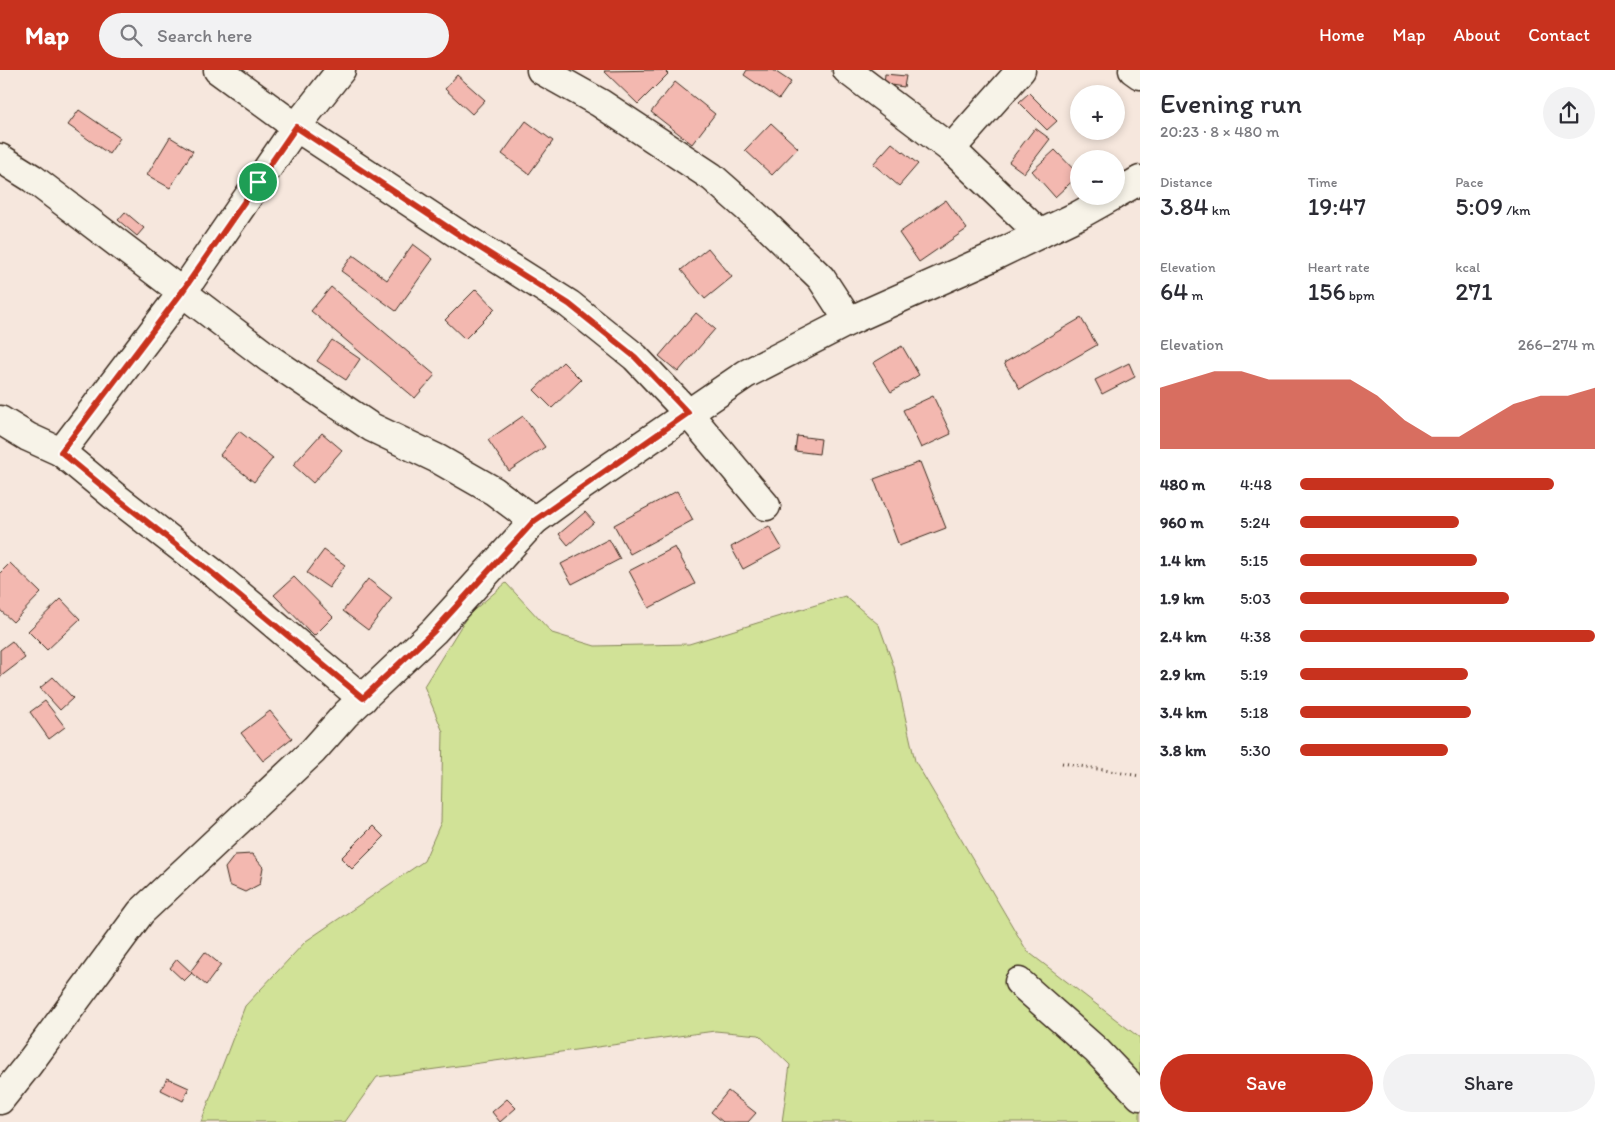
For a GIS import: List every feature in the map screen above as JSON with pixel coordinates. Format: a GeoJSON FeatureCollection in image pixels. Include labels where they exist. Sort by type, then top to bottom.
{"type":"FeatureCollection","features":[{"type":"Feature","properties":{"kind":"street"},"geometry":{"type":"LineString","coordinates":[[218,70],[296,127],[455,232],[569,304],[635,357],[688,413],[766,506]]}},
{"type":"Feature","properties":{"kind":"street"},"geometry":{"type":"LineString","coordinates":[[61,452],[182,292],[296,127],[341,70]]}},
{"type":"Feature","properties":{"kind":"street"},"geometry":{"type":"LineString","coordinates":[[541,70],[600,103],[712,177],[764,223],[821,278],[849,321]]}},
{"type":"Feature","properties":{"kind":"street"},"geometry":{"type":"LineString","coordinates":[[847,70],[951,149],[1040,234]]}},
{"type":"Feature","properties":{"kind":"street"},"geometry":{"type":"LineString","coordinates":[[951,149],[1021,70]]}},
{"type":"Feature","properties":{"kind":"street"},"geometry":{"type":"LineString","coordinates":[[1132,70],[1140,75]]}},
{"type":"Feature","properties":{"kind":"street"},"geometry":{"type":"LineString","coordinates":[[0,158],[32,178],[270,359],[371,427],[438,459],[494,491],[534,521]]}},
{"type":"Feature","properties":{"kind":"street"},"geometry":{"type":"LineString","coordinates":[[1125,189],[1140,180]]}},
{"type":"Feature","properties":{"kind":"street"},"geometry":{"type":"LineString","coordinates":[[0,1100],[141,912],[313,751],[346,714],[434,631],[534,521],[746,374],[849,321],[1040,234],[1096,205]]}},
{"type":"Feature","properties":{"kind":"street"},"geometry":{"type":"LineString","coordinates":[[0,420],[28,437],[61,452],[216,576],[363,698]]}},
{"type":"Feature","properties":{"kind":"street"},"geometry":{"type":"LineString","coordinates":[[1019,982],[1097,1051],[1140,1096]]}},
{"type":"Feature","properties":{"kind":"path"},"geometry":{"type":"LineString","coordinates":[[1062,763],[1140,776]]}},
{"type":"Feature","properties":{"kind":"green space"},"geometry":{"type":"Polygon","coordinates":[[[506,583],[552,633],[595,646],[689,644],[845,596],[879,625],[894,667],[915,761],[1027,951],[1140,1038],[1140,1122],[782,1122],[790,1065],[759,1035],[715,1031],[377,1077],[345,1122],[201,1122],[245,1006],[306,941],[424,861],[441,822],[443,732],[424,686],[468,615],[506,583]]]}},
{"type":"Feature","properties":{"kind":"building"},"geometry":{"type":"Polygon","coordinates":[[[664,70],[668,74],[638,104],[604,71],[664,70]]]}},
{"type":"Feature","properties":{"kind":"building"},"geometry":{"type":"Polygon","coordinates":[[[747,70],[773,70],[791,82],[779,99],[744,75],[747,70]]]}},
{"type":"Feature","properties":{"kind":"building"},"geometry":{"type":"Polygon","coordinates":[[[885,74],[906,76],[904,87],[884,84],[885,74]]]}},
{"type":"Feature","properties":{"kind":"building"},"geometry":{"type":"Polygon","coordinates":[[[457,75],[485,100],[472,114],[445,89],[457,75]]]}},
{"type":"Feature","properties":{"kind":"building"},"geometry":{"type":"Polygon","coordinates":[[[675,82],[715,114],[692,144],[651,112],[675,82]]]}},
{"type":"Feature","properties":{"kind":"building"},"geometry":{"type":"Polygon","coordinates":[[[1029,93],[1057,121],[1047,130],[1019,102],[1029,93]]]}},
{"type":"Feature","properties":{"kind":"building"},"geometry":{"type":"Polygon","coordinates":[[[79,110],[120,138],[109,154],[68,125],[79,110]]]}},
{"type":"Feature","properties":{"kind":"building"},"geometry":{"type":"Polygon","coordinates":[[[526,121],[553,141],[529,174],[502,154],[526,121]]]}},
{"type":"Feature","properties":{"kind":"building"},"geometry":{"type":"Polygon","coordinates":[[[771,123],[798,148],[772,175],[745,150],[771,123]]]}},
{"type":"Feature","properties":{"kind":"building"},"geometry":{"type":"Polygon","coordinates":[[[1035,128],[1050,139],[1024,173],[1009,162],[1035,128]]]}},
{"type":"Feature","properties":{"kind":"building"},"geometry":{"type":"Polygon","coordinates":[[[170,137],[193,151],[170,188],[147,175],[170,137]]]}},
{"type":"Feature","properties":{"kind":"building"},"geometry":{"type":"Polygon","coordinates":[[[892,143],[918,164],[899,186],[873,164],[892,143]]]}},
{"type":"Feature","properties":{"kind":"building"},"geometry":{"type":"Polygon","coordinates":[[[1055,150],[1070,166],[1070,183],[1055,197],[1032,171],[1055,150]]]}},
{"type":"Feature","properties":{"kind":"building"},"geometry":{"type":"Polygon","coordinates":[[[946,200],[967,229],[919,262],[899,233],[946,200]]]}},
{"type":"Feature","properties":{"kind":"building"},"geometry":{"type":"Polygon","coordinates":[[[125,212],[144,228],[137,236],[118,220],[125,212]]]}},
{"type":"Feature","properties":{"kind":"building"},"geometry":{"type":"Polygon","coordinates":[[[413,244],[433,259],[396,311],[341,271],[353,255],[387,280],[413,244]]]}},
{"type":"Feature","properties":{"kind":"building"},"geometry":{"type":"Polygon","coordinates":[[[708,248],[732,277],[705,299],[681,270],[708,248]]]}},
{"type":"Feature","properties":{"kind":"building"},"geometry":{"type":"Polygon","coordinates":[[[331,287],[435,375],[415,398],[311,311],[331,287]]]}},
{"type":"Feature","properties":{"kind":"building"},"geometry":{"type":"Polygon","coordinates":[[[476,289],[495,309],[465,339],[445,320],[476,289]]]}},
{"type":"Feature","properties":{"kind":"building"},"geometry":{"type":"Polygon","coordinates":[[[696,313],[715,329],[678,372],[659,356],[696,313]]]}},
{"type":"Feature","properties":{"kind":"building"},"geometry":{"type":"Polygon","coordinates":[[[1081,318],[1097,345],[1020,389],[1004,363],[1081,318]]]}},
{"type":"Feature","properties":{"kind":"building"},"geometry":{"type":"Polygon","coordinates":[[[332,340],[360,359],[346,380],[317,361],[332,340]]]}},
{"type":"Feature","properties":{"kind":"building"},"geometry":{"type":"Polygon","coordinates":[[[902,346],[919,375],[891,392],[873,363],[902,346]]]}},
{"type":"Feature","properties":{"kind":"building"},"geometry":{"type":"Polygon","coordinates":[[[563,362],[581,380],[552,408],[534,390],[563,362]]]}},
{"type":"Feature","properties":{"kind":"building"},"geometry":{"type":"Polygon","coordinates":[[[1129,363],[1135,377],[1102,394],[1095,380],[1129,363]]]}},
{"type":"Feature","properties":{"kind":"building"},"geometry":{"type":"Polygon","coordinates":[[[933,396],[951,434],[921,448],[903,410],[933,396]]]}},
{"type":"Feature","properties":{"kind":"building"},"geometry":{"type":"Polygon","coordinates":[[[523,416],[545,447],[509,471],[488,440],[523,416]]]}},
{"type":"Feature","properties":{"kind":"building"},"geometry":{"type":"Polygon","coordinates":[[[239,431],[273,458],[254,482],[220,455],[239,431]]]}},
{"type":"Feature","properties":{"kind":"building"},"geometry":{"type":"Polygon","coordinates":[[[322,433],[342,450],[313,483],[293,465],[322,433]]]}},
{"type":"Feature","properties":{"kind":"building"},"geometry":{"type":"Polygon","coordinates":[[[797,436],[821,439],[819,454],[795,451],[797,436]]]}},
{"type":"Feature","properties":{"kind":"building"},"geometry":{"type":"Polygon","coordinates":[[[920,462],[946,528],[899,546],[874,479],[920,462]]]}},
{"type":"Feature","properties":{"kind":"building"},"geometry":{"type":"Polygon","coordinates":[[[677,491],[693,520],[630,554],[614,525],[677,491]]]}},
{"type":"Feature","properties":{"kind":"building"},"geometry":{"type":"Polygon","coordinates":[[[585,512],[594,522],[568,545],[559,534],[585,512]]]}},
{"type":"Feature","properties":{"kind":"building"},"geometry":{"type":"Polygon","coordinates":[[[769,526],[782,548],[743,569],[731,547],[769,526]]]}},
{"type":"Feature","properties":{"kind":"building"},"geometry":{"type":"Polygon","coordinates":[[[609,539],[620,559],[572,584],[561,564],[609,539]]]}},
{"type":"Feature","properties":{"kind":"building"},"geometry":{"type":"Polygon","coordinates":[[[675,547],[695,584],[649,608],[629,571],[675,547]]]}},
{"type":"Feature","properties":{"kind":"building"},"geometry":{"type":"Polygon","coordinates":[[[324,550],[345,565],[329,588],[307,573],[324,550]]]}},
{"type":"Feature","properties":{"kind":"building"},"geometry":{"type":"Polygon","coordinates":[[[10,563],[41,593],[13,622],[0,610],[0,573],[10,563]]]}},
{"type":"Feature","properties":{"kind":"building"},"geometry":{"type":"Polygon","coordinates":[[[294,577],[333,617],[314,636],[274,595],[294,577]]]}},
{"type":"Feature","properties":{"kind":"building"},"geometry":{"type":"Polygon","coordinates":[[[368,579],[392,598],[368,630],[343,611],[368,579]]]}},
{"type":"Feature","properties":{"kind":"building"},"geometry":{"type":"Polygon","coordinates":[[[61,599],[80,619],[47,650],[28,631],[61,599]]]}},
{"type":"Feature","properties":{"kind":"building"},"geometry":{"type":"Polygon","coordinates":[[[12,641],[25,658],[0,677],[0,650],[12,641]]]}},
{"type":"Feature","properties":{"kind":"building"},"geometry":{"type":"Polygon","coordinates":[[[53,677],[73,698],[60,710],[40,688],[53,677]]]}},
{"type":"Feature","properties":{"kind":"building"},"geometry":{"type":"Polygon","coordinates":[[[45,701],[65,727],[49,739],[30,712],[45,701]]]}},
{"type":"Feature","properties":{"kind":"building"},"geometry":{"type":"Polygon","coordinates":[[[270,711],[292,738],[263,761],[241,733],[270,711]]]}},
{"type":"Feature","properties":{"kind":"building"},"geometry":{"type":"Polygon","coordinates":[[[373,826],[384,837],[352,869],[341,858],[373,826]]]}},
{"type":"Feature","properties":{"kind":"building"},"geometry":{"type":"Polygon","coordinates":[[[252,854],[263,867],[260,884],[245,892],[229,885],[225,868],[235,855],[252,854]]]}},
{"type":"Feature","properties":{"kind":"building"},"geometry":{"type":"Polygon","coordinates":[[[205,952],[221,965],[206,985],[190,972],[205,952]]]}},
{"type":"Feature","properties":{"kind":"building"},"geometry":{"type":"Polygon","coordinates":[[[177,959],[192,973],[184,981],[170,968],[177,959]]]}},
{"type":"Feature","properties":{"kind":"building"},"geometry":{"type":"Polygon","coordinates":[[[167,1078],[189,1088],[183,1101],[161,1090],[167,1078]]]}},
{"type":"Feature","properties":{"kind":"building"},"geometry":{"type":"Polygon","coordinates":[[[728,1091],[756,1113],[748,1122],[723,1122],[711,1112],[728,1091]]]}},
{"type":"Feature","properties":{"kind":"building"},"geometry":{"type":"Polygon","coordinates":[[[507,1099],[516,1108],[500,1122],[492,1112],[507,1099]]]}},
{"type":"Feature","properties":{"kind":"route"},"geometry":{"type":"LineString","coordinates":[[296,127],[455,232],[569,304],[635,357],[688,413],[534,521],[434,631],[363,698],[216,576],[61,452],[182,292],[258,182],[296,127]]}}]}
